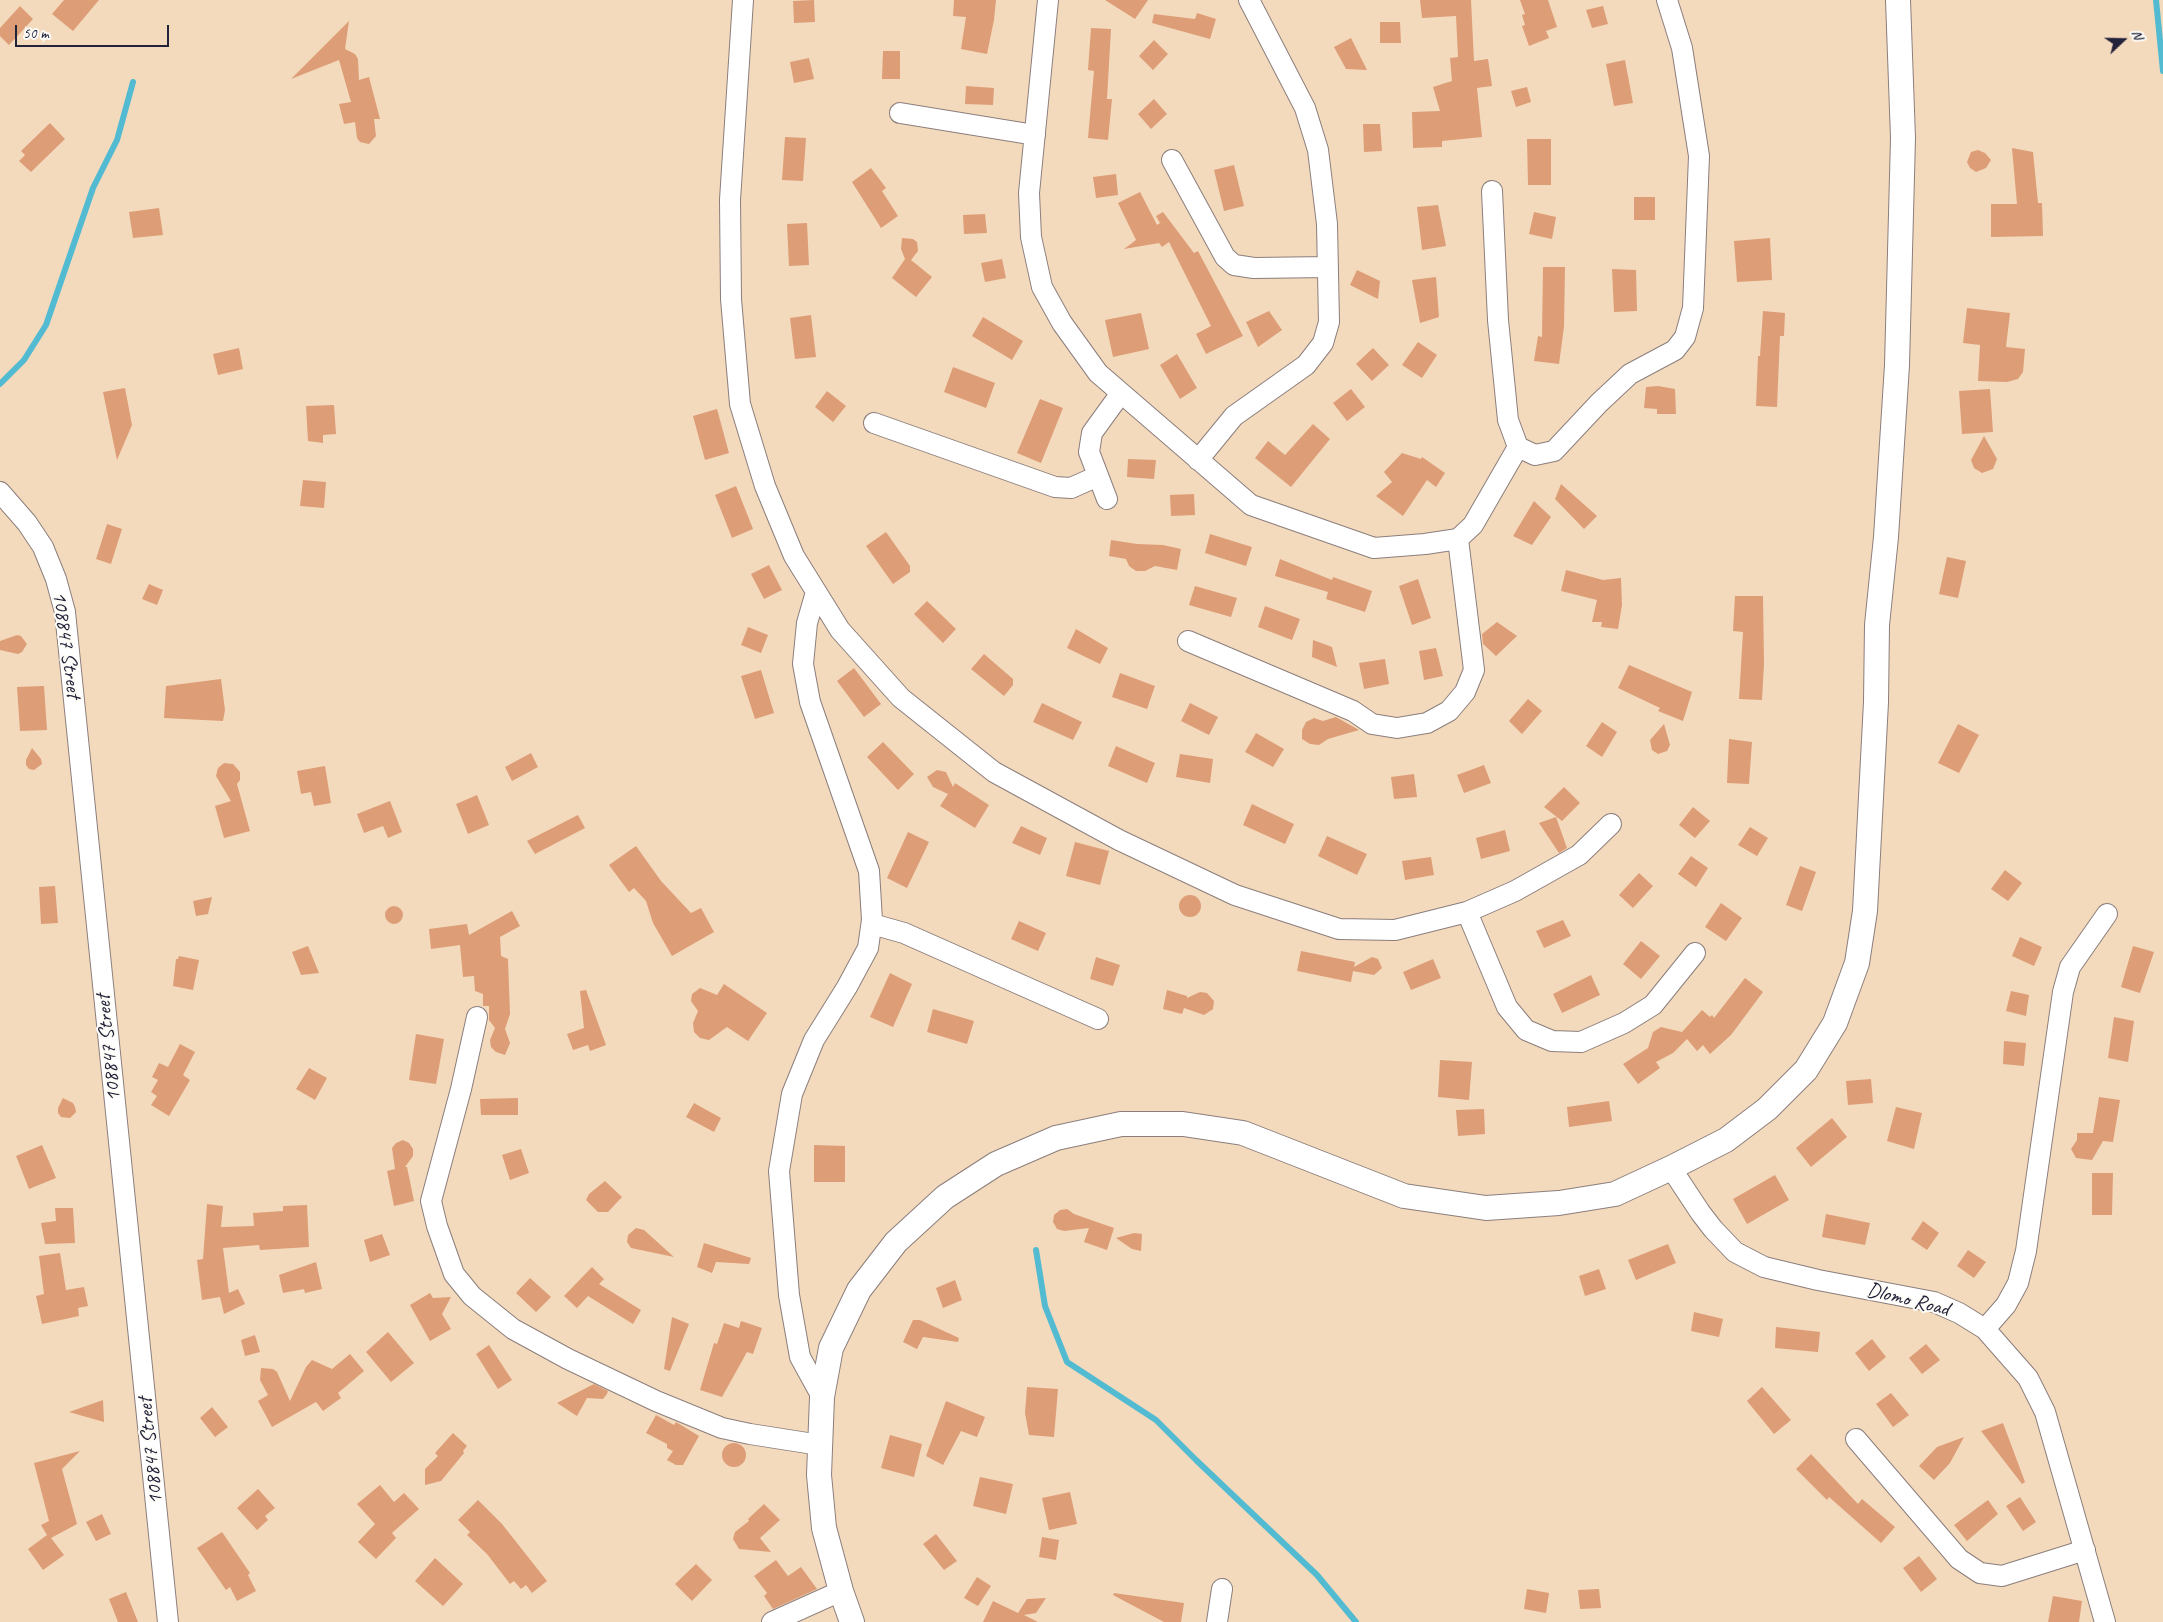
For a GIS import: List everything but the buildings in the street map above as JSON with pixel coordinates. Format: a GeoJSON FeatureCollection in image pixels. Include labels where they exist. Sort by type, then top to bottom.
{"type":"FeatureCollection","features":[{"type":"Feature","properties":{"kind":"street"},"geometry":{"type":"LineString","coordinates":[[743,0],[730,200],[731,299],[740,404],[765,486],[794,556],[840,630],[901,698],[994,772],[1119,840],[1234,895],[1338,929],[1395,930],[1467,912],[1515,891],[1579,855],[1611,824]]}},
{"type":"Feature","properties":{"kind":"street"},"geometry":{"type":"LineString","coordinates":[[1048,0],[1030,193],[1031,237],[1042,287],[1062,323],[1098,373],[1251,505],[1374,548],[1425,544],[1458,538],[1473,526],[1518,447]]}},
{"type":"Feature","properties":{"kind":"street"},"geometry":{"type":"LineString","coordinates":[[1198,460],[1234,416],[1306,365],[1323,343],[1329,322],[1327,224],[1318,150],[1305,108],[1249,0]]}},
{"type":"Feature","properties":{"kind":"street"},"geometry":{"type":"LineString","coordinates":[[1492,192],[1498,320],[1508,420],[1518,447],[1535,455],[1554,451],[1599,403],[1630,374],[1675,350],[1685,337],[1693,308],[1699,156],[1682,48],[1666,0]]}},
{"type":"Feature","properties":{"kind":"street"},"geometry":{"type":"LineString","coordinates":[[852,1622],[824,1528],[819,1475],[822,1397],[831,1348],[859,1290],[896,1242],[945,1197],[996,1164],[1056,1138],[1121,1124],[1183,1124],[1243,1133],[1404,1196],[1486,1208],[1559,1203],[1615,1194],[1726,1140],[1767,1109],[1806,1070],[1835,1023],[1857,963],[1865,911],[1876,702],[1877,625],[1886,536],[1897,365],[1903,138],[1898,0]]}},
{"type":"Feature","properties":{"kind":"street"},"geometry":{"type":"LineString","coordinates":[[900,113],[1035,135]]}},
{"type":"Feature","properties":{"kind":"street"},"geometry":{"type":"LineString","coordinates":[[1172,160],[1225,257],[1234,265],[1254,268],[1328,267]]}},
{"type":"Feature","properties":{"kind":"street"},"geometry":{"type":"LineString","coordinates":[[1107,499],[1088,452],[1092,433],[1121,393]]}},
{"type":"Feature","properties":{"kind":"street"},"geometry":{"type":"LineString","coordinates":[[874,423],[1055,487],[1071,488],[1098,476]]}},
{"type":"Feature","properties":{"kind":"street","name":"108847 Street"},"geometry":{"type":"LineString","coordinates":[[0,492],[27,523],[43,547],[56,579],[65,612],[168,1622]]}},
{"type":"Feature","properties":{"kind":"street"},"geometry":{"type":"LineString","coordinates":[[1188,641],[1352,711],[1372,724],[1397,728],[1427,723],[1449,711],[1465,692],[1474,670],[1458,538]]}},
{"type":"Feature","properties":{"kind":"street"},"geometry":{"type":"LineString","coordinates":[[816,592],[807,623],[803,664],[810,702],[869,871],[872,924],[868,948],[847,987],[814,1040],[792,1094],[779,1171],[789,1295],[800,1357],[822,1397]]}},
{"type":"Feature","properties":{"kind":"street"},"geometry":{"type":"LineString","coordinates":[[1467,912],[1507,1007],[1526,1030],[1552,1041],[1581,1042],[1624,1024],[1653,1005],[1695,953]]}},
{"type":"Feature","properties":{"kind":"street"},"geometry":{"type":"LineString","coordinates":[[1985,1329],[2006,1305],[2018,1283],[2026,1251],[2063,992],[2070,968],[2107,914]]}},
{"type":"Feature","properties":{"kind":"street"},"geometry":{"type":"LineString","coordinates":[[872,924],[904,933],[1098,1019]]}},
{"type":"Feature","properties":{"kind":"street"},"geometry":{"type":"LineString","coordinates":[[477,1017],[461,1089],[432,1201],[437,1226],[454,1274],[472,1296],[513,1329],[656,1401],[722,1428],[820,1445]]}},
{"type":"Feature","properties":{"kind":"street","name":"Dlomo Road"},"geometry":{"type":"LineString","coordinates":[[1671,1168],[1713,1229],[1735,1252],[1764,1267],[1818,1280],[1896,1293],[1934,1302],[1959,1313],[1985,1329],[2028,1378],[2045,1412],[2105,1622]]}},
{"type":"Feature","properties":{"kind":"street"},"geometry":{"type":"LineString","coordinates":[[1856,1439],[1959,1559],[1980,1573],[2002,1576],[2085,1550]]}},
{"type":"Feature","properties":{"kind":"street"},"geometry":{"type":"LineString","coordinates":[[1217,1622],[1222,1589]]}},
{"type":"Feature","properties":{"kind":"street"},"geometry":{"type":"LineString","coordinates":[[772,1622],[841,1590]]}},
{"type":"Feature","properties":{"kind":"waterway"},"geometry":{"type":"LineString","coordinates":[[2156,0],[2163,71]]}},
{"type":"Feature","properties":{"kind":"waterway"},"geometry":{"type":"LineString","coordinates":[[0,384],[24,360],[46,325],[93,188],[117,140],[133,82]]}},
{"type":"Feature","properties":{"kind":"waterway"},"geometry":{"type":"LineString","coordinates":[[1036,1250],[1045,1306],[1067,1362],[1156,1420],[1317,1575],[1356,1622]]}}]}
